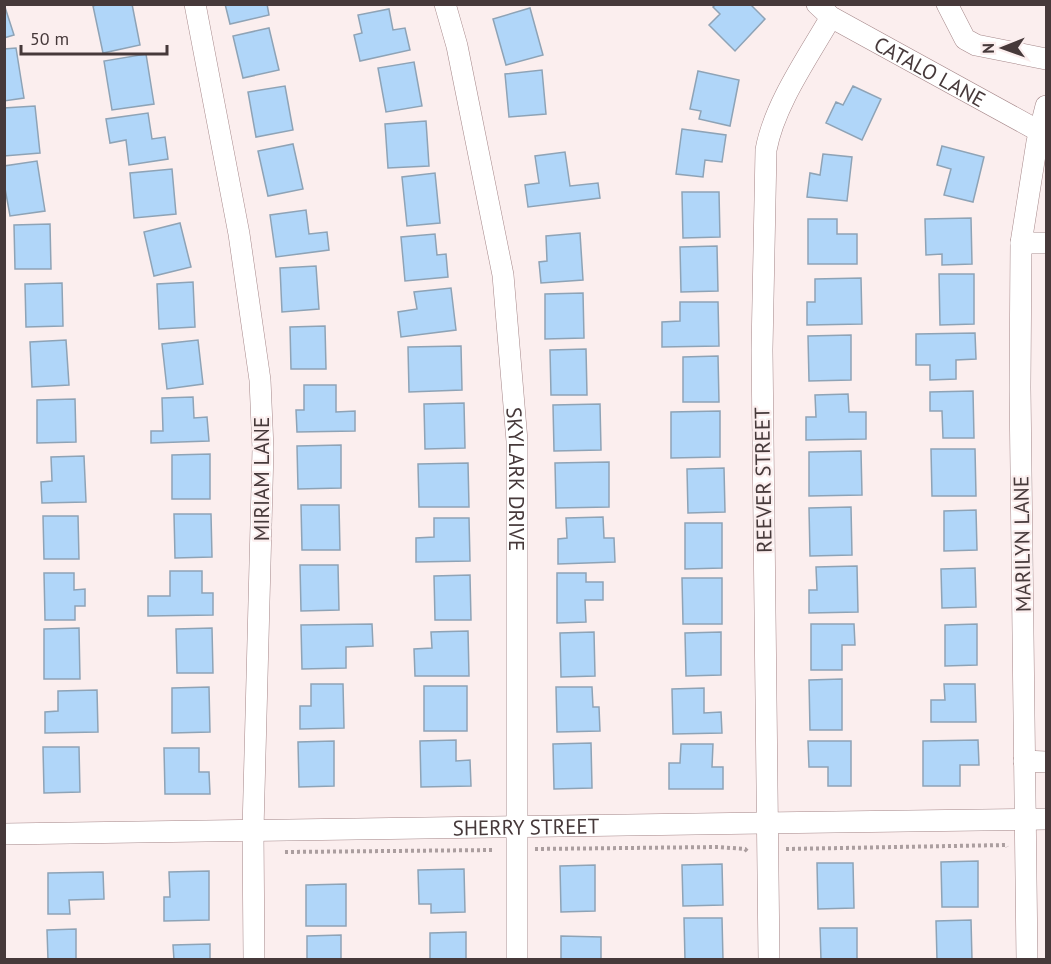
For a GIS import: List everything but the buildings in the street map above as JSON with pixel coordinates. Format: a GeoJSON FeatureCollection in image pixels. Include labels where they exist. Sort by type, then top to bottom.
{"type":"FeatureCollection","features":[{"type":"Feature","properties":{"kind":"street","name":"MIRIAM LANE"},"geometry":{"type":"LineString","coordinates":[[195,4],[239,234],[260,380],[263,448],[253,830],[254,960]]}},
{"type":"Feature","properties":{"kind":"street","name":"SKYLARK DRIVE"},"geometry":{"type":"LineString","coordinates":[[445,4],[457,46],[504,287],[517,441],[517,960]]}},
{"type":"Feature","properties":{"kind":"street"},"geometry":{"type":"LineString","coordinates":[[946,4],[965,39],[976,45],[1047,59]]}},
{"type":"Feature","properties":{"kind":"street","name":"CATALO LANE"},"geometry":{"type":"LineString","coordinates":[[824,11],[1043,133]]}},
{"type":"Feature","properties":{"kind":"street","name":"REEVER STREET"},"geometry":{"type":"LineString","coordinates":[[769,960],[762,350],[766,150],[769,130],[824,11]]}},
{"type":"Feature","properties":{"kind":"street","name":"MARILYN LANE"},"geometry":{"type":"LineString","coordinates":[[1027,960],[1020,388],[1021,243],[1047,106]]}},
{"type":"Feature","properties":{"kind":"street"},"geometry":{"type":"LineString","coordinates":[[1021,243],[1047,243]]}},
{"type":"Feature","properties":{"kind":"street"},"geometry":{"type":"LineString","coordinates":[[1024,760],[1047,762]]}},
{"type":"Feature","properties":{"kind":"street","name":"SHERRY STREET"},"geometry":{"type":"LineString","coordinates":[[4,834],[1047,819]]}},
{"type":"Feature","properties":{"kind":"path"},"geometry":{"type":"LineString","coordinates":[[786,848],[1006,845]]}},
{"type":"Feature","properties":{"kind":"path"},"geometry":{"type":"LineString","coordinates":[[531,849],[718,847],[745,849],[749,853]]}},
{"type":"Feature","properties":{"kind":"path"},"geometry":{"type":"LineString","coordinates":[[275,852],[494,850]]}}]}
